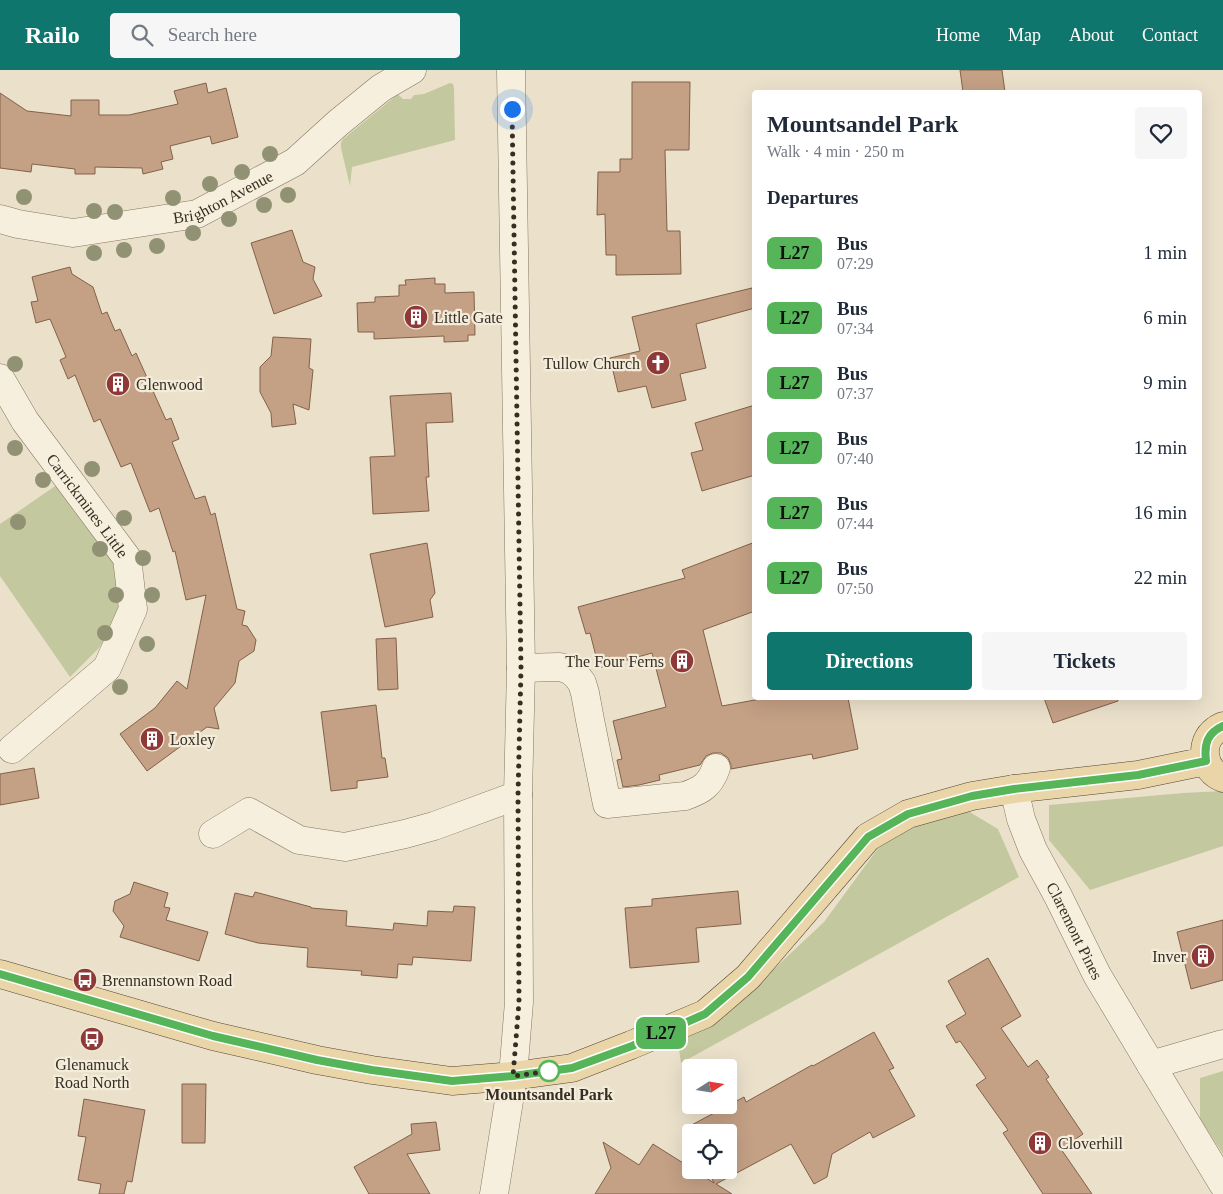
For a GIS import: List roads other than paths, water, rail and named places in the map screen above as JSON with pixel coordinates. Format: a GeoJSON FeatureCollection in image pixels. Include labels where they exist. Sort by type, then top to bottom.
{"type":"FeatureCollection","features":[{"type":"Feature","properties":{"kind":"main road"},"geometry":{"type":"LineString","coordinates":[[0,974],[213,1036],[317,1060],[372,1070],[452,1081],[513,1076],[572,1068],[632,1046],[705,1014],[748,977],[868,837],[908,814],[972,796],[1014,789],[1138,775],[1214,770],[1204,751],[1209,737],[1223,726]]}},
{"type":"Feature","properties":{"kind":"street","name":"Brighton Avenue"},"geometry":{"type":"LineString","coordinates":[[0,219],[18,224],[73,233],[197,214],[295,162],[338,123],[381,88],[412,70]]}},
{"type":"Feature","properties":{"kind":"street"},"geometry":{"type":"LineString","coordinates":[[494,1194],[513,1076],[519,1002],[518,795],[521,668],[511,70]]}},
{"type":"Feature","properties":{"kind":"street","name":"Carrickmines Little"},"geometry":{"type":"LineString","coordinates":[[0,378],[25,421],[127,558],[133,609],[106,668],[12,749]]}},
{"type":"Feature","properties":{"kind":"street"},"geometry":{"type":"LineString","coordinates":[[521,668],[568,669],[582,683],[586,693],[607,804],[685,796],[706,786],[716,768]]}},
{"type":"Feature","properties":{"kind":"street","name":"Claremont Pines"},"geometry":{"type":"LineString","coordinates":[[1014,789],[1021,819],[1033,850],[1097,974],[1223,1184]]}},
{"type":"Feature","properties":{"kind":"street"},"geometry":{"type":"LineString","coordinates":[[213,834],[249,812],[299,840],[345,847],[434,826],[518,795]]}},
{"type":"Feature","properties":{"kind":"street"},"geometry":{"type":"LineString","coordinates":[[1151,1066],[1223,1044]]}},
{"type":"Feature","properties":{"kind":"place","name":"Little Gate"},"geometry":{"type":"Point","coordinates":[416,317]}},
{"type":"Feature","properties":{"kind":"place","name":"Tullow Church"},"geometry":{"type":"Point","coordinates":[658,363]}},
{"type":"Feature","properties":{"kind":"place","name":"Glenwood"},"geometry":{"type":"Point","coordinates":[118,384]}},
{"type":"Feature","properties":{"kind":"place","name":"The Four Ferns"},"geometry":{"type":"Point","coordinates":[682,661]}},
{"type":"Feature","properties":{"kind":"place","name":"Loxley"},"geometry":{"type":"Point","coordinates":[152,739]}},
{"type":"Feature","properties":{"kind":"place","name":"Inver"},"geometry":{"type":"Point","coordinates":[1203,956]}},
{"type":"Feature","properties":{"kind":"place","name":"Brennanstown Road"},"geometry":{"type":"Point","coordinates":[85,980]}},
{"type":"Feature","properties":{"kind":"place","name":"Glenamuck Road North"},"geometry":{"type":"Point","coordinates":[92,1039]}},
{"type":"Feature","properties":{"kind":"place","name":"Mountsandel Park"},"geometry":{"type":"Point","coordinates":[549,1071]}},
{"type":"Feature","properties":{"kind":"place","name":"Cloverhill"},"geometry":{"type":"Point","coordinates":[1040,1143]}}]}
